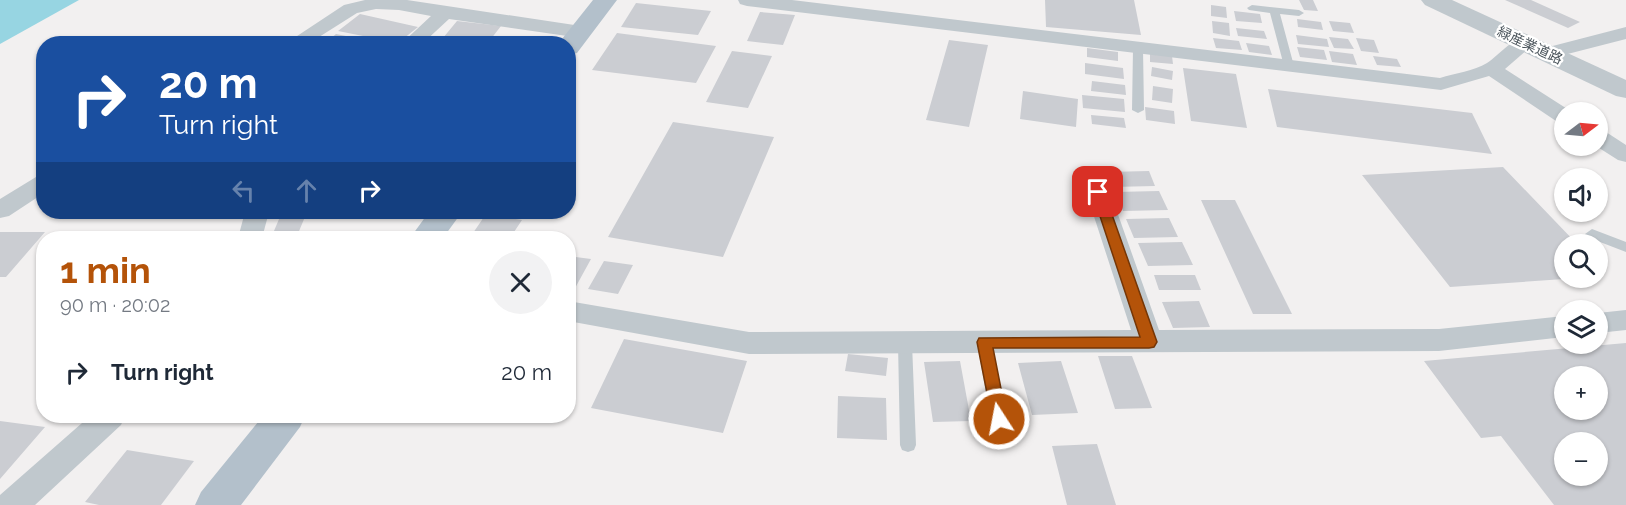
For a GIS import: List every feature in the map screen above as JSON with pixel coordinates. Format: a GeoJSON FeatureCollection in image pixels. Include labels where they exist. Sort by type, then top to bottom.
{"type":"FeatureCollection","features":[{"type":"Feature","properties":{"kind":"main road"},"geometry":{"type":"LineString","coordinates":[[576,39],[605,0]]}},
{"type":"Feature","properties":{"kind":"main road"},"geometry":{"type":"LineString","coordinates":[[431,231],[441,219]]}},
{"type":"Feature","properties":{"kind":"main road"},"geometry":{"type":"LineString","coordinates":[[216,505],[280,423]]}},
{"type":"Feature","properties":{"kind":"street"},"geometry":{"type":"LineString","coordinates":[[747,0],[1441,84],[1487,71],[1537,48],[1626,33]]}},
{"type":"Feature","properties":{"kind":"street","name":"緑産業道路"},"geometry":{"type":"LineString","coordinates":[[1433,0],[1626,90]]}},
{"type":"Feature","properties":{"kind":"street"},"geometry":{"type":"LineString","coordinates":[[307,36],[351,9],[376,3],[399,4],[556,36]]}},
{"type":"Feature","properties":{"kind":"street"},"geometry":{"type":"LineString","coordinates":[[419,36],[445,13]]}},
{"type":"Feature","properties":{"kind":"street"},"geometry":{"type":"LineString","coordinates":[[1487,71],[1554,110]]}},
{"type":"Feature","properties":{"kind":"street"},"geometry":{"type":"LineString","coordinates":[[1608,143],[1626,155]]}},
{"type":"Feature","properties":{"kind":"street"},"geometry":{"type":"LineString","coordinates":[[0,210],[36,187]]}},
{"type":"Feature","properties":{"kind":"street"},"geometry":{"type":"LineString","coordinates":[[1098,192],[1149,342]]}},
{"type":"Feature","properties":{"kind":"street"},"geometry":{"type":"LineString","coordinates":[[576,311],[749,343],[1439,340],[1554,328]]}},
{"type":"Feature","properties":{"kind":"street"},"geometry":{"type":"LineString","coordinates":[[1608,322],[1626,320]]}},
{"type":"Feature","properties":{"kind":"street"},"geometry":{"type":"LineString","coordinates":[[12,505],[102,423]]}},
{"type":"Feature","properties":{"kind":"lane"},"geometry":{"type":"LineString","coordinates":[[1252,8],[1299,13]]}},
{"type":"Feature","properties":{"kind":"lane"},"geometry":{"type":"LineString","coordinates":[[1274,10],[1289,66]]}},
{"type":"Feature","properties":{"kind":"lane"},"geometry":{"type":"LineString","coordinates":[[1138,49],[1138,110]]}},
{"type":"Feature","properties":{"kind":"lane"},"geometry":{"type":"LineString","coordinates":[[1608,240],[1626,247]]}},
{"type":"Feature","properties":{"kind":"lane"},"geometry":{"type":"LineString","coordinates":[[984,342],[1002,438]]}},
{"type":"Feature","properties":{"kind":"lane"},"geometry":{"type":"LineString","coordinates":[[905,343],[908,445]]}},
{"type":"Feature","properties":{"kind":"water"},"geometry":{"type":"Polygon","coordinates":[[[0,0],[79,0],[0,44],[0,0]]]}},
{"type":"Feature","properties":{"kind":"building"},"geometry":{"type":"Polygon","coordinates":[[[1045,0],[1134,0],[1141,35],[1046,27],[1045,0]]]}},
{"type":"Feature","properties":{"kind":"building"},"geometry":{"type":"Polygon","coordinates":[[[1299,0],[1313,0],[1318,11],[1304,10],[1299,0]]]}},
{"type":"Feature","properties":{"kind":"building"},"geometry":{"type":"Polygon","coordinates":[[[1505,0],[1531,0],[1580,22],[1568,28],[1505,0]]]}},
{"type":"Feature","properties":{"kind":"building"},"geometry":{"type":"Polygon","coordinates":[[[636,3],[711,11],[698,35],[621,27],[636,3]]]}},
{"type":"Feature","properties":{"kind":"building"},"geometry":{"type":"Polygon","coordinates":[[[1211,5],[1226,7],[1227,18],[1211,16],[1211,5]]]}},
{"type":"Feature","properties":{"kind":"building"},"geometry":{"type":"Polygon","coordinates":[[[1234,11],[1260,14],[1262,23],[1236,21],[1234,11]]]}},
{"type":"Feature","properties":{"kind":"building"},"geometry":{"type":"Polygon","coordinates":[[[760,12],[795,15],[783,45],[747,41],[760,12]]]}},
{"type":"Feature","properties":{"kind":"building"},"geometry":{"type":"Polygon","coordinates":[[[360,14],[418,27],[407,36],[363,36],[338,31],[360,14]]]}},
{"type":"Feature","properties":{"kind":"building"},"geometry":{"type":"Polygon","coordinates":[[[1297,19],[1321,22],[1323,30],[1298,27],[1297,19]]]}},
{"type":"Feature","properties":{"kind":"building"},"geometry":{"type":"Polygon","coordinates":[[[457,21],[501,26],[493,36],[445,36],[457,21]]]}},
{"type":"Feature","properties":{"kind":"building"},"geometry":{"type":"Polygon","coordinates":[[[1212,21],[1229,23],[1230,36],[1213,33],[1212,21]]]}},
{"type":"Feature","properties":{"kind":"building"},"geometry":{"type":"Polygon","coordinates":[[[1329,21],[1350,23],[1354,33],[1333,31],[1329,21]]]}},
{"type":"Feature","properties":{"kind":"building"},"geometry":{"type":"Polygon","coordinates":[[[1236,28],[1264,31],[1267,39],[1238,36],[1236,28]]]}},
{"type":"Feature","properties":{"kind":"building"},"geometry":{"type":"Polygon","coordinates":[[[617,33],[716,46],[696,83],[592,70],[617,33]]]}},
{"type":"Feature","properties":{"kind":"building"},"geometry":{"type":"Polygon","coordinates":[[[1296,35],[1327,39],[1329,47],[1298,44],[1296,35]]]}},
{"type":"Feature","properties":{"kind":"building"},"geometry":{"type":"Polygon","coordinates":[[[1329,37],[1348,39],[1354,49],[1334,48],[1329,37]]]}},
{"type":"Feature","properties":{"kind":"building"},"geometry":{"type":"Polygon","coordinates":[[[1213,38],[1239,41],[1242,50],[1216,48],[1213,38]]]}},
{"type":"Feature","properties":{"kind":"building"},"geometry":{"type":"Polygon","coordinates":[[[1356,38],[1374,40],[1379,53],[1361,51],[1356,38]]]}},
{"type":"Feature","properties":{"kind":"building"},"geometry":{"type":"Polygon","coordinates":[[[949,40],[988,45],[969,127],[926,120],[949,40]]]}},
{"type":"Feature","properties":{"kind":"building"},"geometry":{"type":"Polygon","coordinates":[[[1246,43],[1269,46],[1272,55],[1249,52],[1246,43]]]}},
{"type":"Feature","properties":{"kind":"building"},"geometry":{"type":"Polygon","coordinates":[[[1297,47],[1324,50],[1327,60],[1300,57],[1297,47]]]}},
{"type":"Feature","properties":{"kind":"building"},"geometry":{"type":"Polygon","coordinates":[[[1087,48],[1118,52],[1118,61],[1087,57],[1087,48]]]}},
{"type":"Feature","properties":{"kind":"building"},"geometry":{"type":"Polygon","coordinates":[[[732,51],[772,56],[748,108],[706,102],[732,51]]]}},
{"type":"Feature","properties":{"kind":"building"},"geometry":{"type":"Polygon","coordinates":[[[1329,51],[1353,54],[1357,65],[1332,62],[1329,51]]]}},
{"type":"Feature","properties":{"kind":"building"},"geometry":{"type":"Polygon","coordinates":[[[1150,53],[1172,56],[1173,64],[1150,62],[1150,53]]]}},
{"type":"Feature","properties":{"kind":"building"},"geometry":{"type":"Polygon","coordinates":[[[1373,56],[1397,59],[1401,67],[1377,65],[1373,56]]]}},
{"type":"Feature","properties":{"kind":"building"},"geometry":{"type":"Polygon","coordinates":[[[1085,63],[1123,68],[1124,79],[1085,74],[1085,63]]]}},
{"type":"Feature","properties":{"kind":"building"},"geometry":{"type":"Polygon","coordinates":[[[1152,67],[1173,71],[1172,80],[1151,76],[1152,67]]]}},
{"type":"Feature","properties":{"kind":"building"},"geometry":{"type":"Polygon","coordinates":[[[1183,68],[1236,74],[1247,128],[1191,121],[1183,68]]]}},
{"type":"Feature","properties":{"kind":"building"},"geometry":{"type":"Polygon","coordinates":[[[1092,81],[1125,85],[1126,95],[1091,91],[1092,81]]]}},
{"type":"Feature","properties":{"kind":"building"},"geometry":{"type":"Polygon","coordinates":[[[1153,86],[1173,89],[1172,103],[1152,100],[1153,86]]]}},
{"type":"Feature","properties":{"kind":"building"},"geometry":{"type":"Polygon","coordinates":[[[1268,89],[1472,113],[1492,154],[1277,127],[1268,89]]]}},
{"type":"Feature","properties":{"kind":"building"},"geometry":{"type":"Polygon","coordinates":[[[1023,91],[1078,99],[1076,127],[1020,119],[1023,91]]]}},
{"type":"Feature","properties":{"kind":"building"},"geometry":{"type":"Polygon","coordinates":[[[1082,95],[1124,99],[1125,112],[1083,108],[1082,95]]]}},
{"type":"Feature","properties":{"kind":"building"},"geometry":{"type":"Polygon","coordinates":[[[1145,107],[1174,111],[1175,124],[1146,120],[1145,107]]]}},
{"type":"Feature","properties":{"kind":"building"},"geometry":{"type":"Polygon","coordinates":[[[1091,115],[1124,118],[1126,128],[1092,124],[1091,115]]]}},
{"type":"Feature","properties":{"kind":"building"},"geometry":{"type":"Polygon","coordinates":[[[673,122],[774,137],[723,257],[608,237],[673,122]]]}},
{"type":"Feature","properties":{"kind":"building"},"geometry":{"type":"Polygon","coordinates":[[[1503,167],[1567,234],[1554,234],[1554,280],[1450,287],[1362,175],[1503,167]]]}},
{"type":"Feature","properties":{"kind":"building"},"geometry":{"type":"Polygon","coordinates":[[[1149,171],[1155,186],[1112,187],[1107,172],[1149,171]]]}},
{"type":"Feature","properties":{"kind":"building"},"geometry":{"type":"Polygon","coordinates":[[[1159,191],[1168,210],[1123,211],[1115,192],[1159,191]]]}},
{"type":"Feature","properties":{"kind":"building"},"geometry":{"type":"Polygon","coordinates":[[[1201,200],[1235,200],[1292,314],[1253,314],[1201,200]]]}},
{"type":"Feature","properties":{"kind":"building"},"geometry":{"type":"Polygon","coordinates":[[[1169,218],[1178,237],[1134,238],[1126,219],[1169,218]]]}},
{"type":"Feature","properties":{"kind":"building"},"geometry":{"type":"Polygon","coordinates":[[[279,219],[304,219],[299,231],[274,231],[279,219]]]}},
{"type":"Feature","properties":{"kind":"building"},"geometry":{"type":"Polygon","coordinates":[[[483,219],[522,220],[515,231],[474,231],[483,219]]]}},
{"type":"Feature","properties":{"kind":"building"},"geometry":{"type":"Polygon","coordinates":[[[0,232],[36,232],[36,242],[6,277],[0,277],[0,232]]]}},
{"type":"Feature","properties":{"kind":"building"},"geometry":{"type":"Polygon","coordinates":[[[1182,242],[1193,265],[1148,266],[1138,243],[1182,242]]]}},
{"type":"Feature","properties":{"kind":"building"},"geometry":{"type":"Polygon","coordinates":[[[576,257],[591,259],[576,286],[576,257]]]}},
{"type":"Feature","properties":{"kind":"building"},"geometry":{"type":"Polygon","coordinates":[[[604,261],[633,265],[618,294],[588,289],[604,261]]]}},
{"type":"Feature","properties":{"kind":"building"},"geometry":{"type":"Polygon","coordinates":[[[1154,275],[1195,275],[1201,290],[1159,290],[1154,275]]]}},
{"type":"Feature","properties":{"kind":"building"},"geometry":{"type":"Polygon","coordinates":[[[1199,301],[1210,327],[1173,328],[1162,302],[1199,301]]]}},
{"type":"Feature","properties":{"kind":"building"},"geometry":{"type":"Polygon","coordinates":[[[624,339],[747,361],[723,433],[591,408],[624,339]]]}},
{"type":"Feature","properties":{"kind":"building"},"geometry":{"type":"Polygon","coordinates":[[[1626,343],[1626,505],[1554,505],[1501,436],[1481,438],[1424,361],[1554,349],[1554,354],[1608,354],[1608,345],[1626,343]]]}},
{"type":"Feature","properties":{"kind":"building"},"geometry":{"type":"Polygon","coordinates":[[[848,354],[888,358],[886,376],[845,371],[848,354]]]}},
{"type":"Feature","properties":{"kind":"building"},"geometry":{"type":"Polygon","coordinates":[[[1098,356],[1132,356],[1152,408],[1115,409],[1098,356]]]}},
{"type":"Feature","properties":{"kind":"building"},"geometry":{"type":"Polygon","coordinates":[[[960,361],[971,421],[933,422],[924,362],[960,361]]]}},
{"type":"Feature","properties":{"kind":"building"},"geometry":{"type":"Polygon","coordinates":[[[1061,361],[1078,413],[1032,415],[1018,363],[1061,361]]]}},
{"type":"Feature","properties":{"kind":"building"},"geometry":{"type":"Polygon","coordinates":[[[838,396],[886,398],[887,440],[837,438],[838,396]]]}},
{"type":"Feature","properties":{"kind":"building"},"geometry":{"type":"Polygon","coordinates":[[[0,421],[45,427],[0,479],[0,421]]]}},
{"type":"Feature","properties":{"kind":"building"},"geometry":{"type":"Polygon","coordinates":[[[1097,444],[1116,505],[1067,505],[1052,446],[1097,444]]]}},
{"type":"Feature","properties":{"kind":"building"},"geometry":{"type":"Polygon","coordinates":[[[127,450],[194,461],[161,505],[99,505],[85,502],[127,450]]]}},
{"type":"Feature","properties":{"kind":"route"},"geometry":{"type":"LineString","coordinates":[[999,419],[984,342],[1149,342],[1098,192]]}}]}
